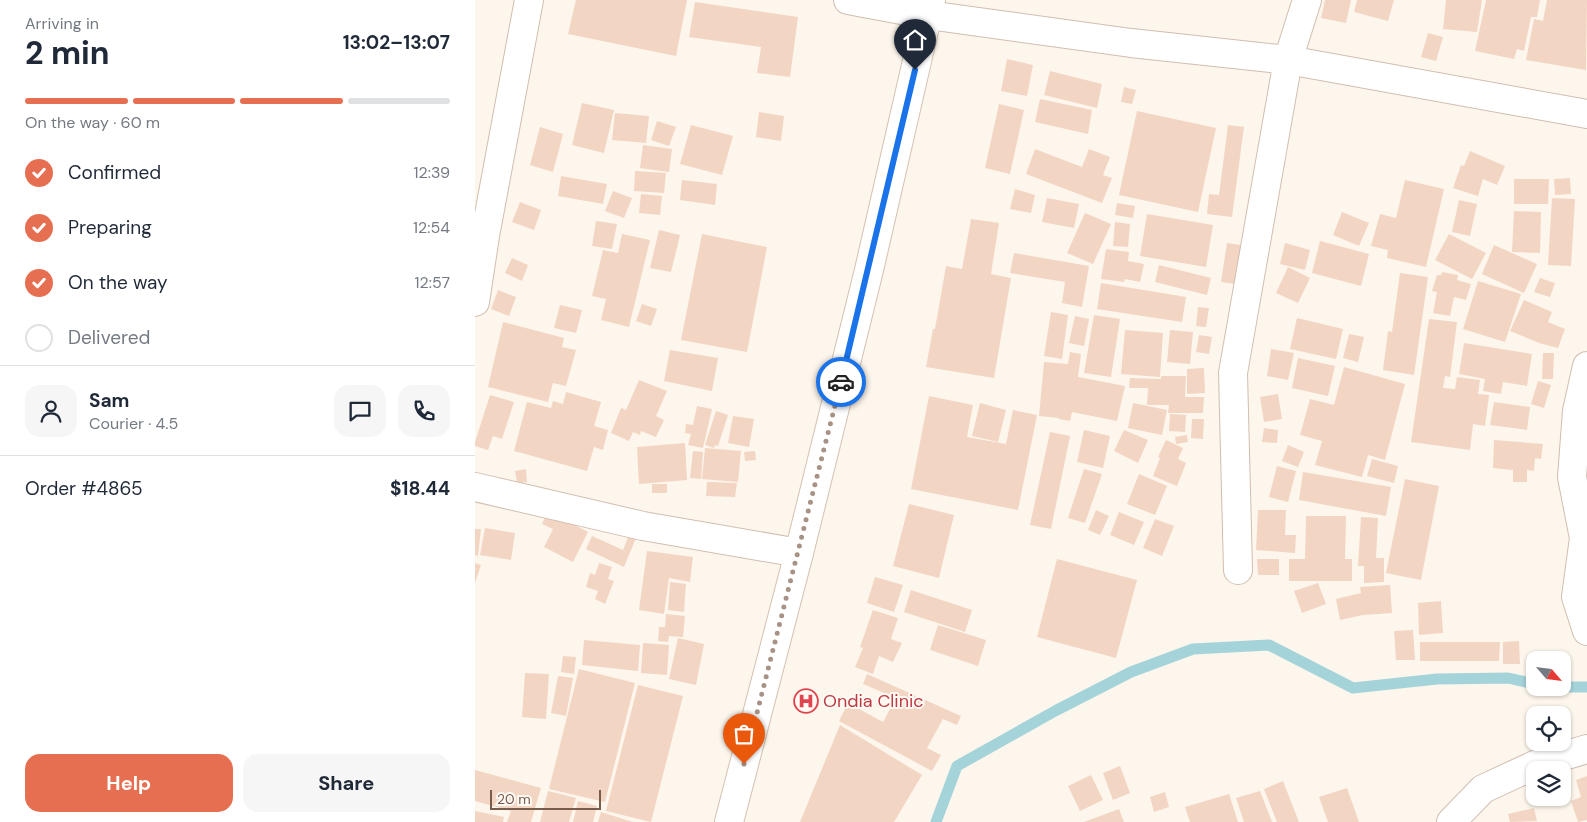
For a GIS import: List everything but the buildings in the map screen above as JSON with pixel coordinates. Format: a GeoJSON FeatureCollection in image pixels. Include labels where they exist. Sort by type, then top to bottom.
{"type":"FeatureCollection","features":[{"type":"Feature","properties":{"kind":"street"},"geometry":{"type":"LineString","coordinates":[[475,302],[485,236],[529,0]]}},
{"type":"Feature","properties":{"kind":"street"},"geometry":{"type":"LineString","coordinates":[[848,0],[929,8],[1131,42],[1288,60],[1587,114]]}},
{"type":"Feature","properties":{"kind":"street"},"geometry":{"type":"LineString","coordinates":[[1238,570],[1233,374],[1288,60],[1307,0]]}},
{"type":"Feature","properties":{"kind":"street"},"geometry":{"type":"LineString","coordinates":[[729,822],[799,553],[866,280],[929,8]]}},
{"type":"Feature","properties":{"kind":"street"},"geometry":{"type":"LineString","coordinates":[[1587,366],[1577,411],[1572,477],[1584,538],[1576,597],[1587,631]]}},
{"type":"Feature","properties":{"kind":"street"},"geometry":{"type":"LineString","coordinates":[[475,487],[643,526],[799,553]]}},
{"type":"Feature","properties":{"kind":"street"},"geometry":{"type":"LineString","coordinates":[[1451,822],[1483,790],[1537,764],[1587,749]]}},
{"type":"Feature","properties":{"kind":"waterway"},"geometry":{"type":"LineString","coordinates":[[936,822],[957,766],[1055,711],[1131,672],[1193,649],[1269,645],[1353,688],[1437,679],[1508,678],[1526,682]]}},
{"type":"Feature","properties":{"kind":"waterway"},"geometry":{"type":"LineString","coordinates":[[1571,687],[1587,687]]}},
{"type":"Feature","properties":{"kind":"way so far"},"geometry":{"type":"LineString","coordinates":[[744,764],[841,382]]}},
{"type":"Feature","properties":{"kind":"place","name":"Ondia Clinic"},"geometry":{"type":"Point","coordinates":[806,701]}},
{"type":"Feature","properties":{"kind":"route"},"geometry":{"type":"LineString","coordinates":[[841,382],[915,70]]}}]}
